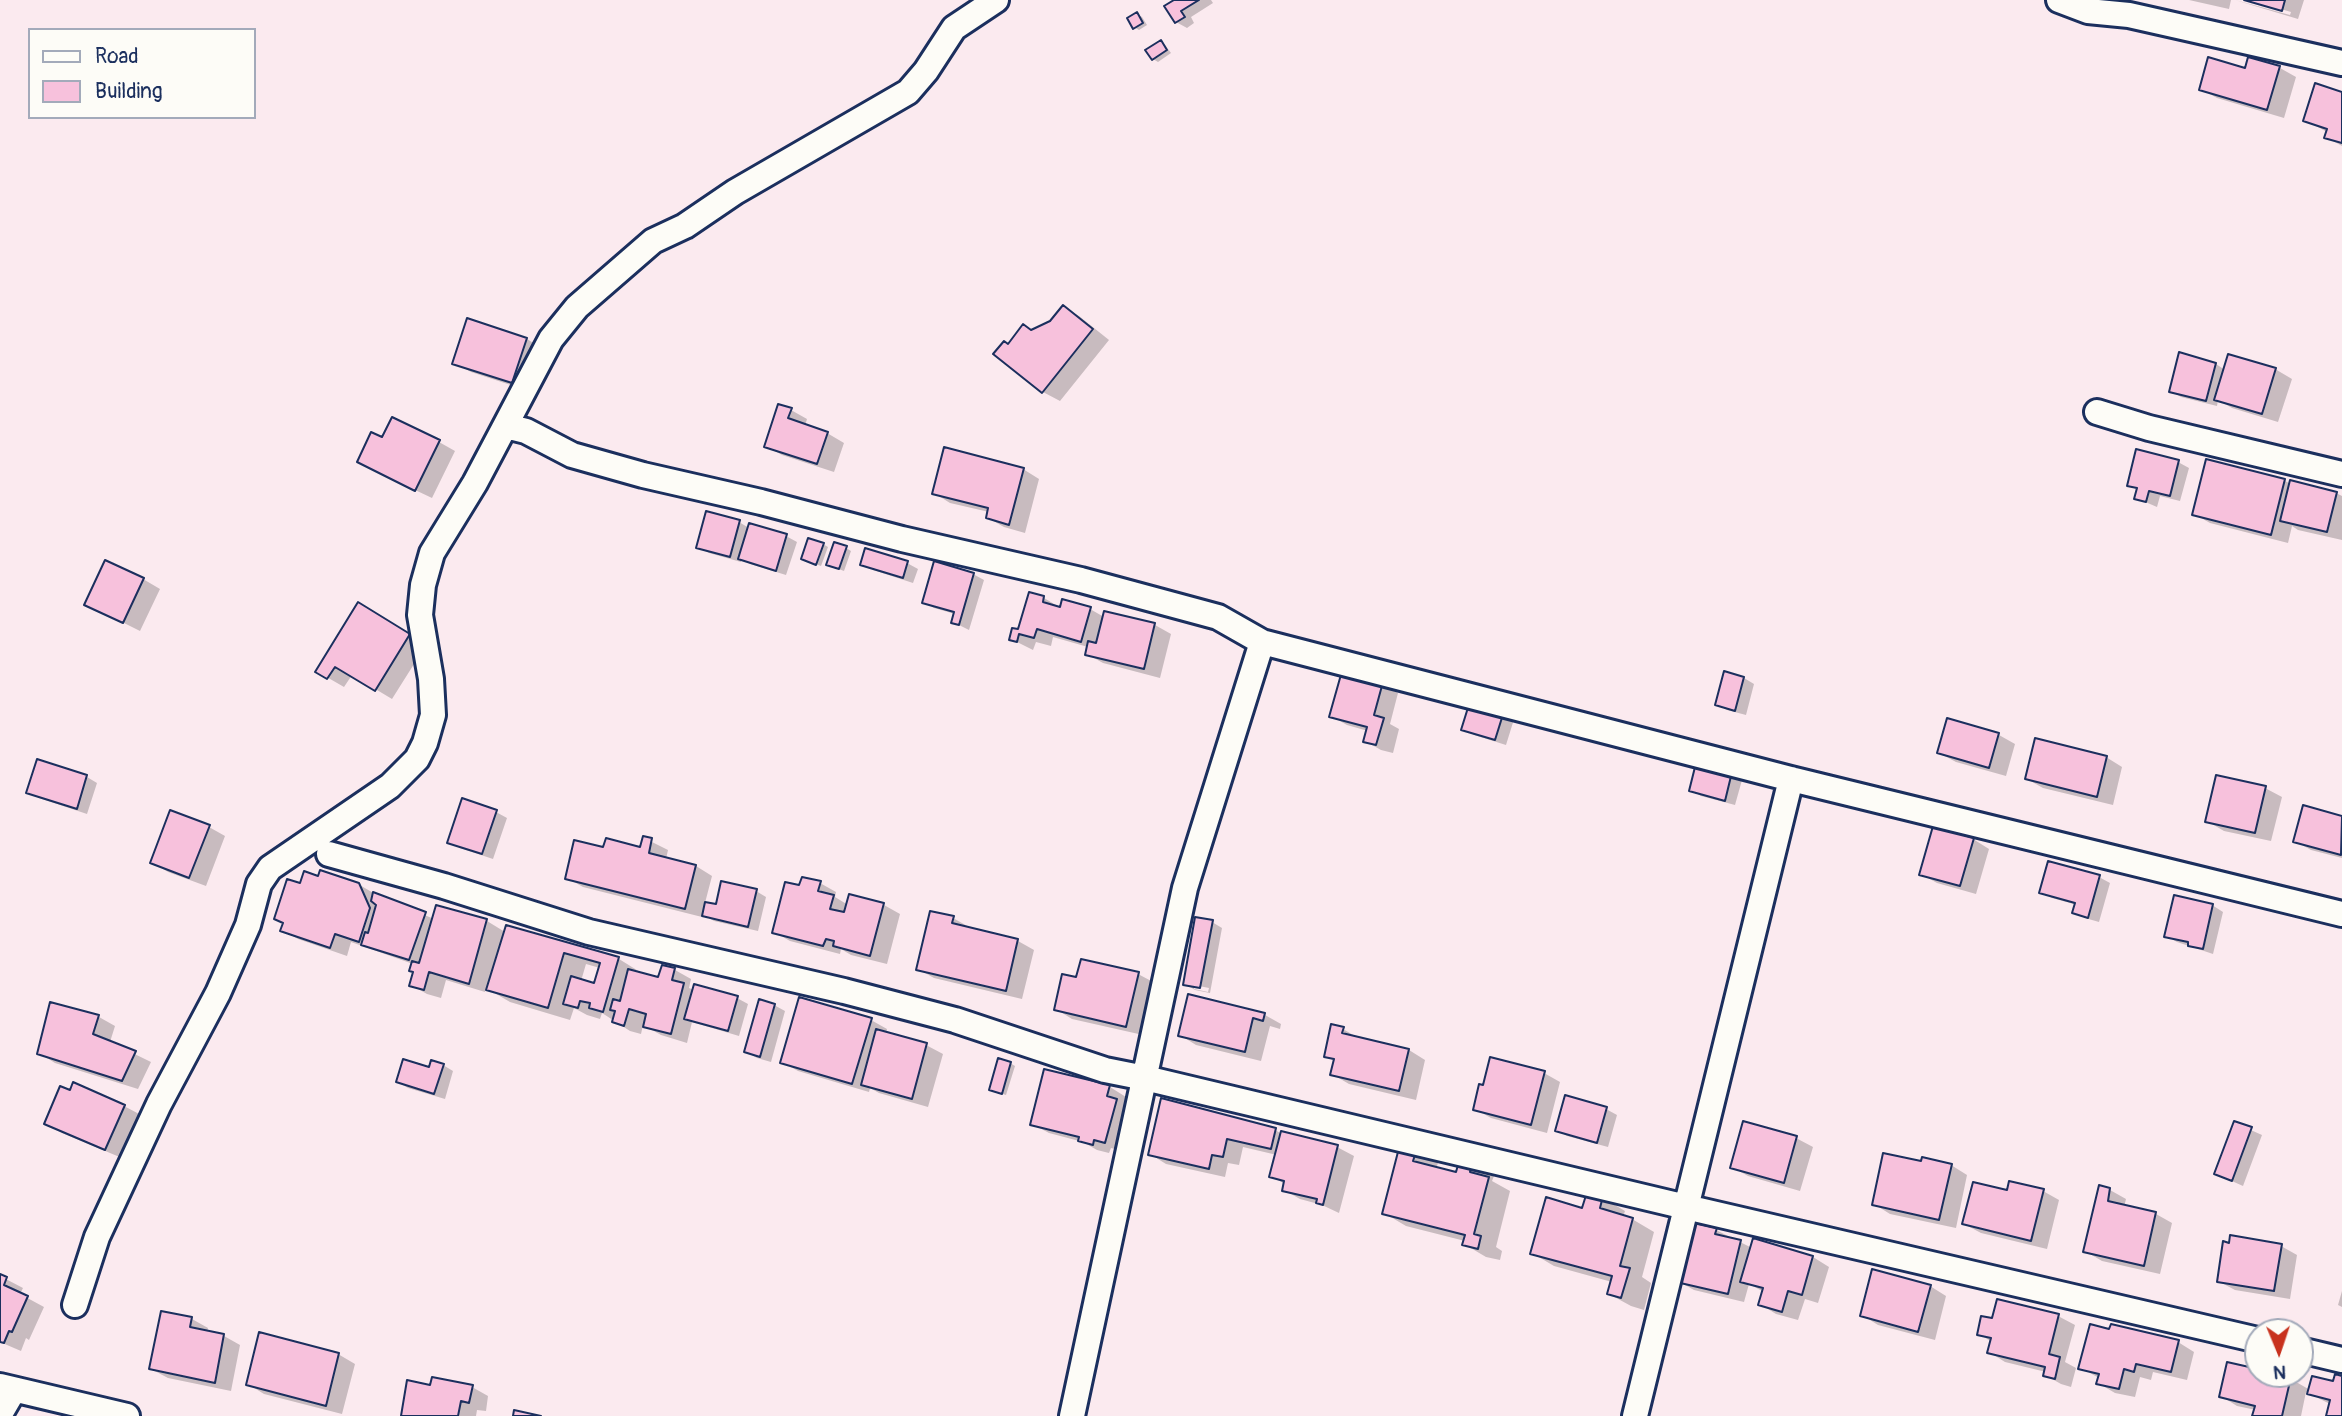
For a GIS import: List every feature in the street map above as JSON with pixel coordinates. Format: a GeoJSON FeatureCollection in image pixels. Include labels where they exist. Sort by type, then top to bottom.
{"type":"FeatureCollection","features":[{"type":"Feature","properties":{"kind":"street"},"geometry":{"type":"LineString","coordinates":[[75,1305],[97,1237],[159,1104],[222,983],[248,925],[260,884],[270,868],[390,786],[411,766],[425,743],[433,715],[431,679],[419,615],[423,584],[432,553],[506,426],[551,339],[578,307],[653,241],[685,226],[735,192],[908,92],[926,71],[954,28],[996,0]]}},
{"type":"Feature","properties":{"kind":"street"},"geometry":{"type":"LineString","coordinates":[[2059,0],[2088,11],[2129,15],[2342,63]]}},
{"type":"Feature","properties":{"kind":"street"},"geometry":{"type":"LineString","coordinates":[[2097,412],[2149,428],[2342,474]]}},
{"type":"Feature","properties":{"kind":"street"},"geometry":{"type":"LineString","coordinates":[[506,426],[526,431],[572,455],[643,475],[1081,580],[1218,617],[1262,642],[1790,779],[2342,914]]}},
{"type":"Feature","properties":{"kind":"street"},"geometry":{"type":"LineString","coordinates":[[1072,1416],[1185,888],[1262,642]]}},
{"type":"Feature","properties":{"kind":"street"},"geometry":{"type":"LineString","coordinates":[[1635,1416],[1790,779]]}},
{"type":"Feature","properties":{"kind":"street"},"geometry":{"type":"LineString","coordinates":[[329,854],[444,886],[589,932],[844,991],[955,1020],[1104,1070],[2244,1337]]}},
{"type":"Feature","properties":{"kind":"street"},"geometry":{"type":"LineString","coordinates":[[2314,1353],[2342,1360]]}},
{"type":"Feature","properties":{"kind":"street"},"geometry":{"type":"LineString","coordinates":[[0,1414],[7,1388],[127,1416]]}},
{"type":"Feature","properties":{"kind":"building"},"geometry":{"type":"Polygon","coordinates":[[[1174,0],[1199,0],[1181,11],[1185,17],[1175,23],[1164,6],[1174,0]]]}},
{"type":"Feature","properties":{"kind":"building"},"geometry":{"type":"Polygon","coordinates":[[[2244,0],[2285,0],[2282,11],[2244,0]]]}},
{"type":"Feature","properties":{"kind":"building"},"geometry":{"type":"Polygon","coordinates":[[[1137,12],[1143,23],[1133,29],[1127,18],[1137,12]]]}},
{"type":"Feature","properties":{"kind":"building"},"geometry":{"type":"Polygon","coordinates":[[[1161,40],[1167,50],[1152,60],[1145,50],[1161,40]]]}},
{"type":"Feature","properties":{"kind":"building"},"geometry":{"type":"Polygon","coordinates":[[[2208,57],[2245,68],[2248,57],[2280,66],[2267,110],[2199,90],[2208,57]]]}},
{"type":"Feature","properties":{"kind":"building"},"geometry":{"type":"Polygon","coordinates":[[[2315,83],[2342,92],[2342,143],[2324,138],[2327,129],[2303,121],[2315,83]]]}},
{"type":"Feature","properties":{"kind":"building"},"geometry":{"type":"Polygon","coordinates":[[[1063,305],[1093,329],[1042,393],[993,354],[1004,341],[1008,344],[1023,324],[1031,330],[1050,321],[1063,305]]]}},
{"type":"Feature","properties":{"kind":"building"},"geometry":{"type":"Polygon","coordinates":[[[467,318],[527,338],[512,383],[452,364],[467,318]]]}},
{"type":"Feature","properties":{"kind":"building"},"geometry":{"type":"Polygon","coordinates":[[[2179,352],[2216,363],[2206,401],[2169,392],[2179,352]]]}},
{"type":"Feature","properties":{"kind":"building"},"geometry":{"type":"Polygon","coordinates":[[[2228,354],[2276,368],[2262,414],[2214,400],[2228,354]]]}},
{"type":"Feature","properties":{"kind":"building"},"geometry":{"type":"Polygon","coordinates":[[[778,404],[792,408],[788,418],[828,432],[817,464],[764,447],[778,404]]]}},
{"type":"Feature","properties":{"kind":"building"},"geometry":{"type":"Polygon","coordinates":[[[392,417],[440,440],[415,491],[357,462],[371,432],[382,437],[392,417]]]}},
{"type":"Feature","properties":{"kind":"building"},"geometry":{"type":"Polygon","coordinates":[[[944,447],[1024,468],[1009,525],[986,518],[988,508],[932,494],[944,447]]]}},
{"type":"Feature","properties":{"kind":"building"},"geometry":{"type":"Polygon","coordinates":[[[2136,449],[2179,460],[2170,496],[2149,491],[2146,502],[2134,499],[2137,488],[2127,486],[2136,449]]]}},
{"type":"Feature","properties":{"kind":"building"},"geometry":{"type":"Polygon","coordinates":[[[2206,459],[2285,479],[2271,535],[2192,515],[2206,459]]]}},
{"type":"Feature","properties":{"kind":"building"},"geometry":{"type":"Polygon","coordinates":[[[2290,480],[2337,492],[2327,532],[2280,521],[2290,480]]]}},
{"type":"Feature","properties":{"kind":"building"},"geometry":{"type":"Polygon","coordinates":[[[706,511],[740,520],[730,557],[696,548],[706,511]]]}},
{"type":"Feature","properties":{"kind":"building"},"geometry":{"type":"Polygon","coordinates":[[[749,523],[787,534],[776,571],[738,559],[749,523]]]}},
{"type":"Feature","properties":{"kind":"building"},"geometry":{"type":"Polygon","coordinates":[[[808,538],[824,543],[816,565],[801,559],[808,538]]]}},
{"type":"Feature","properties":{"kind":"building"},"geometry":{"type":"Polygon","coordinates":[[[834,542],[847,546],[839,569],[826,565],[834,542]]]}},
{"type":"Feature","properties":{"kind":"building"},"geometry":{"type":"Polygon","coordinates":[[[865,548],[908,561],[903,578],[860,565],[865,548]]]}},
{"type":"Feature","properties":{"kind":"building"},"geometry":{"type":"Polygon","coordinates":[[[105,560],[144,578],[123,623],[84,605],[105,560]]]}},
{"type":"Feature","properties":{"kind":"building"},"geometry":{"type":"Polygon","coordinates":[[[934,561],[974,573],[959,625],[951,623],[954,612],[922,603],[934,561]]]}},
{"type":"Feature","properties":{"kind":"building"},"geometry":{"type":"Polygon","coordinates":[[[1029,592],[1044,596],[1043,602],[1060,607],[1062,599],[1091,607],[1081,642],[1037,629],[1034,638],[1019,634],[1017,642],[1009,640],[1012,628],[1018,629],[1029,592]]]}},
{"type":"Feature","properties":{"kind":"building"},"geometry":{"type":"Polygon","coordinates":[[[358,602],[410,634],[375,691],[335,667],[327,679],[315,672],[358,602]]]}},
{"type":"Feature","properties":{"kind":"building"},"geometry":{"type":"Polygon","coordinates":[[[1104,611],[1155,623],[1144,669],[1085,655],[1088,641],[1096,643],[1104,611]]]}},
{"type":"Feature","properties":{"kind":"building"},"geometry":{"type":"Polygon","coordinates":[[[1342,671],[1383,682],[1374,715],[1384,718],[1376,745],[1363,742],[1367,727],[1329,717],[1342,671]]]}},
{"type":"Feature","properties":{"kind":"building"},"geometry":{"type":"Polygon","coordinates":[[[1724,671],[1744,677],[1735,711],[1715,705],[1724,671]]]}},
{"type":"Feature","properties":{"kind":"building"},"geometry":{"type":"Polygon","coordinates":[[[1471,698],[1505,708],[1495,740],[1461,730],[1471,698]]]}},
{"type":"Feature","properties":{"kind":"building"},"geometry":{"type":"Polygon","coordinates":[[[1947,718],[1999,733],[1989,768],[1937,753],[1947,718]]]}},
{"type":"Feature","properties":{"kind":"building"},"geometry":{"type":"Polygon","coordinates":[[[2035,738],[2107,756],[2097,797],[2025,779],[2035,738]]]}},
{"type":"Feature","properties":{"kind":"building"},"geometry":{"type":"Polygon","coordinates":[[[37,759],[87,775],[77,809],[26,793],[37,759]]]}},
{"type":"Feature","properties":{"kind":"building"},"geometry":{"type":"Polygon","coordinates":[[[1696,763],[1732,772],[1725,801],[1689,791],[1696,763]]]}},
{"type":"Feature","properties":{"kind":"building"},"geometry":{"type":"Polygon","coordinates":[[[2216,775],[2266,786],[2255,833],[2205,822],[2216,775]]]}},
{"type":"Feature","properties":{"kind":"building"},"geometry":{"type":"Polygon","coordinates":[[[462,798],[497,810],[482,854],[447,843],[462,798]]]}},
{"type":"Feature","properties":{"kind":"building"},"geometry":{"type":"Polygon","coordinates":[[[2303,805],[2342,816],[2341,855],[2293,842],[2303,805]]]}},
{"type":"Feature","properties":{"kind":"building"},"geometry":{"type":"Polygon","coordinates":[[[170,810],[210,825],[189,878],[150,863],[170,810]]]}},
{"type":"Feature","properties":{"kind":"building"},"geometry":{"type":"Polygon","coordinates":[[[1933,826],[1974,838],[1960,886],[1919,875],[1933,826]]]}},
{"type":"Feature","properties":{"kind":"building"},"geometry":{"type":"Polygon","coordinates":[[[643,836],[652,838],[649,853],[696,865],[685,909],[565,879],[574,840],[603,847],[606,838],[640,847],[643,836]]]}},
{"type":"Feature","properties":{"kind":"building"},"geometry":{"type":"Polygon","coordinates":[[[2048,861],[2100,875],[2088,918],[2072,913],[2075,903],[2039,893],[2048,861]]]}},
{"type":"Feature","properties":{"kind":"building"},"geometry":{"type":"Polygon","coordinates":[[[320,870],[359,883],[370,908],[359,942],[335,934],[330,948],[280,931],[283,923],[274,919],[287,879],[300,883],[304,871],[318,876],[320,870]]]}},
{"type":"Feature","properties":{"kind":"building"},"geometry":{"type":"Polygon","coordinates":[[[802,877],[821,881],[818,891],[834,895],[830,909],[844,912],[849,894],[884,903],[870,956],[833,946],[834,941],[826,939],[823,946],[772,933],[785,882],[799,885],[802,877]]]}},
{"type":"Feature","properties":{"kind":"building"},"geometry":{"type":"Polygon","coordinates":[[[721,881],[757,889],[748,927],[702,916],[705,902],[716,904],[721,881]]]}},
{"type":"Feature","properties":{"kind":"building"},"geometry":{"type":"Polygon","coordinates":[[[373,892],[426,912],[409,960],[361,945],[365,932],[368,933],[376,905],[371,901],[373,892]]]}},
{"type":"Feature","properties":{"kind":"building"},"geometry":{"type":"Polygon","coordinates":[[[2174,895],[2213,904],[2203,949],[2188,946],[2188,942],[2164,937],[2174,895]]]}},
{"type":"Feature","properties":{"kind":"building"},"geometry":{"type":"Polygon","coordinates":[[[436,905],[487,919],[469,984],[429,972],[424,990],[409,986],[413,972],[409,971],[412,961],[419,963],[436,905]]]}},
{"type":"Feature","properties":{"kind":"building"},"geometry":{"type":"Polygon","coordinates":[[[930,911],[954,916],[952,923],[1018,939],[1006,991],[916,970],[930,911]]]}},
{"type":"Feature","properties":{"kind":"building"},"geometry":{"type":"Polygon","coordinates":[[[1195,917],[1213,920],[1200,988],[1183,985],[1195,917]]]}},
{"type":"Feature","properties":{"kind":"building"},"geometry":{"type":"Polygon","coordinates":[[[506,925],[619,957],[603,1012],[589,1008],[590,1003],[580,1001],[578,1008],[563,1004],[571,976],[594,983],[600,963],[564,953],[548,1008],[486,990],[506,925]]]}},
{"type":"Feature","properties":{"kind":"building"},"geometry":{"type":"Polygon","coordinates":[[[1081,959],[1139,972],[1126,1027],[1054,1010],[1062,974],[1076,977],[1081,959]]]}},
{"type":"Feature","properties":{"kind":"building"},"geometry":{"type":"Polygon","coordinates":[[[662,965],[675,968],[672,980],[684,983],[671,1034],[643,1027],[646,1014],[629,1009],[624,1026],[612,1022],[615,1011],[610,1010],[613,999],[620,1001],[628,969],[658,977],[662,965]]]}},
{"type":"Feature","properties":{"kind":"building"},"geometry":{"type":"Polygon","coordinates":[[[694,984],[738,996],[728,1031],[684,1019],[694,984]]]}},
{"type":"Feature","properties":{"kind":"building"},"geometry":{"type":"Polygon","coordinates":[[[1188,994],[1265,1013],[1263,1021],[1253,1018],[1245,1052],[1178,1036],[1188,994]]]}},
{"type":"Feature","properties":{"kind":"building"},"geometry":{"type":"Polygon","coordinates":[[[799,997],[872,1018],[852,1084],[780,1063],[799,997]]]}},
{"type":"Feature","properties":{"kind":"building"},"geometry":{"type":"Polygon","coordinates":[[[759,999],[775,1004],[760,1057],[744,1052],[759,999]]]}},
{"type":"Feature","properties":{"kind":"building"},"geometry":{"type":"Polygon","coordinates":[[[50,1002],[99,1015],[93,1034],[136,1051],[122,1081],[37,1054],[50,1002]]]}},
{"type":"Feature","properties":{"kind":"building"},"geometry":{"type":"Polygon","coordinates":[[[1331,1024],[1344,1027],[1342,1033],[1409,1049],[1399,1091],[1330,1075],[1334,1059],[1324,1057],[1331,1024]]]}},
{"type":"Feature","properties":{"kind":"building"},"geometry":{"type":"Polygon","coordinates":[[[876,1029],[927,1043],[912,1099],[861,1085],[876,1029]]]}},
{"type":"Feature","properties":{"kind":"building"},"geometry":{"type":"Polygon","coordinates":[[[1490,1057],[1545,1071],[1531,1125],[1473,1110],[1479,1084],[1483,1085],[1490,1057]]]}},
{"type":"Feature","properties":{"kind":"building"},"geometry":{"type":"Polygon","coordinates":[[[998,1058],[1011,1062],[1002,1094],[989,1090],[998,1058]]]}},
{"type":"Feature","properties":{"kind":"building"},"geometry":{"type":"Polygon","coordinates":[[[403,1059],[429,1067],[431,1060],[444,1064],[434,1094],[396,1082],[403,1059]]]}},
{"type":"Feature","properties":{"kind":"building"},"geometry":{"type":"Polygon","coordinates":[[[1044,1069],[1110,1085],[1107,1096],[1117,1099],[1105,1143],[1094,1140],[1093,1145],[1078,1141],[1079,1137],[1030,1125],[1044,1069]]]}},
{"type":"Feature","properties":{"kind":"building"},"geometry":{"type":"Polygon","coordinates":[[[73,1082],[125,1105],[105,1150],[44,1124],[60,1086],[70,1090],[73,1082]]]}},
{"type":"Feature","properties":{"kind":"building"},"geometry":{"type":"Polygon","coordinates":[[[1565,1095],[1607,1107],[1597,1143],[1555,1131],[1565,1095]]]}},
{"type":"Feature","properties":{"kind":"building"},"geometry":{"type":"Polygon","coordinates":[[[1161,1098],[1276,1128],[1271,1149],[1227,1139],[1223,1157],[1212,1155],[1209,1169],[1148,1155],[1161,1098]]]}},
{"type":"Feature","properties":{"kind":"building"},"geometry":{"type":"Polygon","coordinates":[[[1743,1121],[1797,1136],[1784,1183],[1730,1168],[1743,1121]]]}},
{"type":"Feature","properties":{"kind":"building"},"geometry":{"type":"Polygon","coordinates":[[[2234,1121],[2252,1127],[2232,1181],[2214,1174],[2234,1121]]]}},
{"type":"Feature","properties":{"kind":"building"},"geometry":{"type":"Polygon","coordinates":[[[1281,1131],[1338,1145],[1323,1205],[1316,1203],[1317,1199],[1282,1191],[1284,1181],[1269,1177],[1281,1131]]]}},
{"type":"Feature","properties":{"kind":"building"},"geometry":{"type":"Polygon","coordinates":[[[1400,1144],[1417,1149],[1413,1161],[1456,1172],[1460,1158],[1472,1162],[1470,1172],[1489,1177],[1474,1234],[1481,1236],[1478,1249],[1462,1245],[1465,1235],[1382,1214],[1400,1144]]]}},
{"type":"Feature","properties":{"kind":"building"},"geometry":{"type":"Polygon","coordinates":[[[1883,1153],[1921,1161],[1922,1157],[1952,1164],[1939,1220],[1872,1205],[1883,1153]]]}},
{"type":"Feature","properties":{"kind":"building"},"geometry":{"type":"Polygon","coordinates":[[[2009,1181],[2044,1189],[2031,1241],[1962,1224],[1973,1182],[2007,1190],[2009,1181]]]}},
{"type":"Feature","properties":{"kind":"building"},"geometry":{"type":"Polygon","coordinates":[[[2099,1185],[2110,1188],[2108,1201],[2156,1212],[2144,1266],[2083,1252],[2099,1185]]]}},
{"type":"Feature","properties":{"kind":"building"},"geometry":{"type":"Polygon","coordinates":[[[1587,1192],[1603,1196],[1600,1208],[1633,1218],[1620,1266],[1630,1268],[1621,1298],[1607,1294],[1612,1276],[1530,1254],[1546,1197],[1582,1208],[1587,1192]]]}},
{"type":"Feature","properties":{"kind":"building"},"geometry":{"type":"Polygon","coordinates":[[[1690,1222],[1717,1228],[1715,1234],[1741,1240],[1728,1294],[1676,1282],[1690,1222]]]}},
{"type":"Feature","properties":{"kind":"building"},"geometry":{"type":"Polygon","coordinates":[[[2230,1235],[2282,1244],[2274,1291],[2217,1282],[2223,1241],[2229,1243],[2230,1235]]]}},
{"type":"Feature","properties":{"kind":"building"},"geometry":{"type":"Polygon","coordinates":[[[1753,1238],[1813,1256],[1802,1295],[1788,1291],[1782,1312],[1758,1305],[1763,1288],[1740,1282],[1753,1238]]]}},
{"type":"Feature","properties":{"kind":"building"},"geometry":{"type":"Polygon","coordinates":[[[1872,1269],[1931,1285],[1918,1332],[1860,1316],[1872,1269]]]}},
{"type":"Feature","properties":{"kind":"building"},"geometry":{"type":"Polygon","coordinates":[[[0,1274],[7,1277],[4,1285],[28,1296],[12,1332],[9,1331],[4,1343],[0,1342],[0,1274]]]}},
{"type":"Feature","properties":{"kind":"building"},"geometry":{"type":"Polygon","coordinates":[[[1997,1299],[2059,1314],[2049,1354],[2060,1357],[2055,1379],[2043,1376],[2045,1367],[1987,1353],[1991,1338],[1977,1335],[1981,1316],[1992,1318],[1997,1299]]]}},
{"type":"Feature","properties":{"kind":"building"},"geometry":{"type":"Polygon","coordinates":[[[161,1311],[192,1317],[190,1327],[224,1334],[215,1383],[149,1369],[161,1311]]]}},
{"type":"Feature","properties":{"kind":"building"},"geometry":{"type":"Polygon","coordinates":[[[2090,1324],[2109,1329],[2111,1324],[2179,1340],[2171,1372],[2136,1364],[2134,1372],[2124,1369],[2119,1389],[2096,1384],[2099,1374],[2078,1369],[2090,1324]]]}},
{"type":"Feature","properties":{"kind":"building"},"geometry":{"type":"Polygon","coordinates":[[[259,1332],[339,1353],[326,1406],[246,1385],[259,1332]]]}},
{"type":"Feature","properties":{"kind":"building"},"geometry":{"type":"Polygon","coordinates":[[[2227,1362],[2244,1366],[2244,1388],[2288,1388],[2282,1416],[2252,1416],[2255,1406],[2219,1397],[2227,1362]]]}},
{"type":"Feature","properties":{"kind":"building"},"geometry":{"type":"Polygon","coordinates":[[[2335,1374],[2342,1376],[2342,1416],[2326,1416],[2330,1400],[2307,1394],[2309,1388],[2314,1388],[2314,1376],[2333,1381],[2335,1374]]]}},
{"type":"Feature","properties":{"kind":"building"},"geometry":{"type":"Polygon","coordinates":[[[432,1377],[473,1385],[469,1403],[461,1401],[458,1416],[401,1416],[407,1380],[430,1385],[432,1377]]]}},
{"type":"Feature","properties":{"kind":"building"},"geometry":{"type":"Polygon","coordinates":[[[514,1410],[541,1416],[513,1416],[514,1410]]]}}]}
